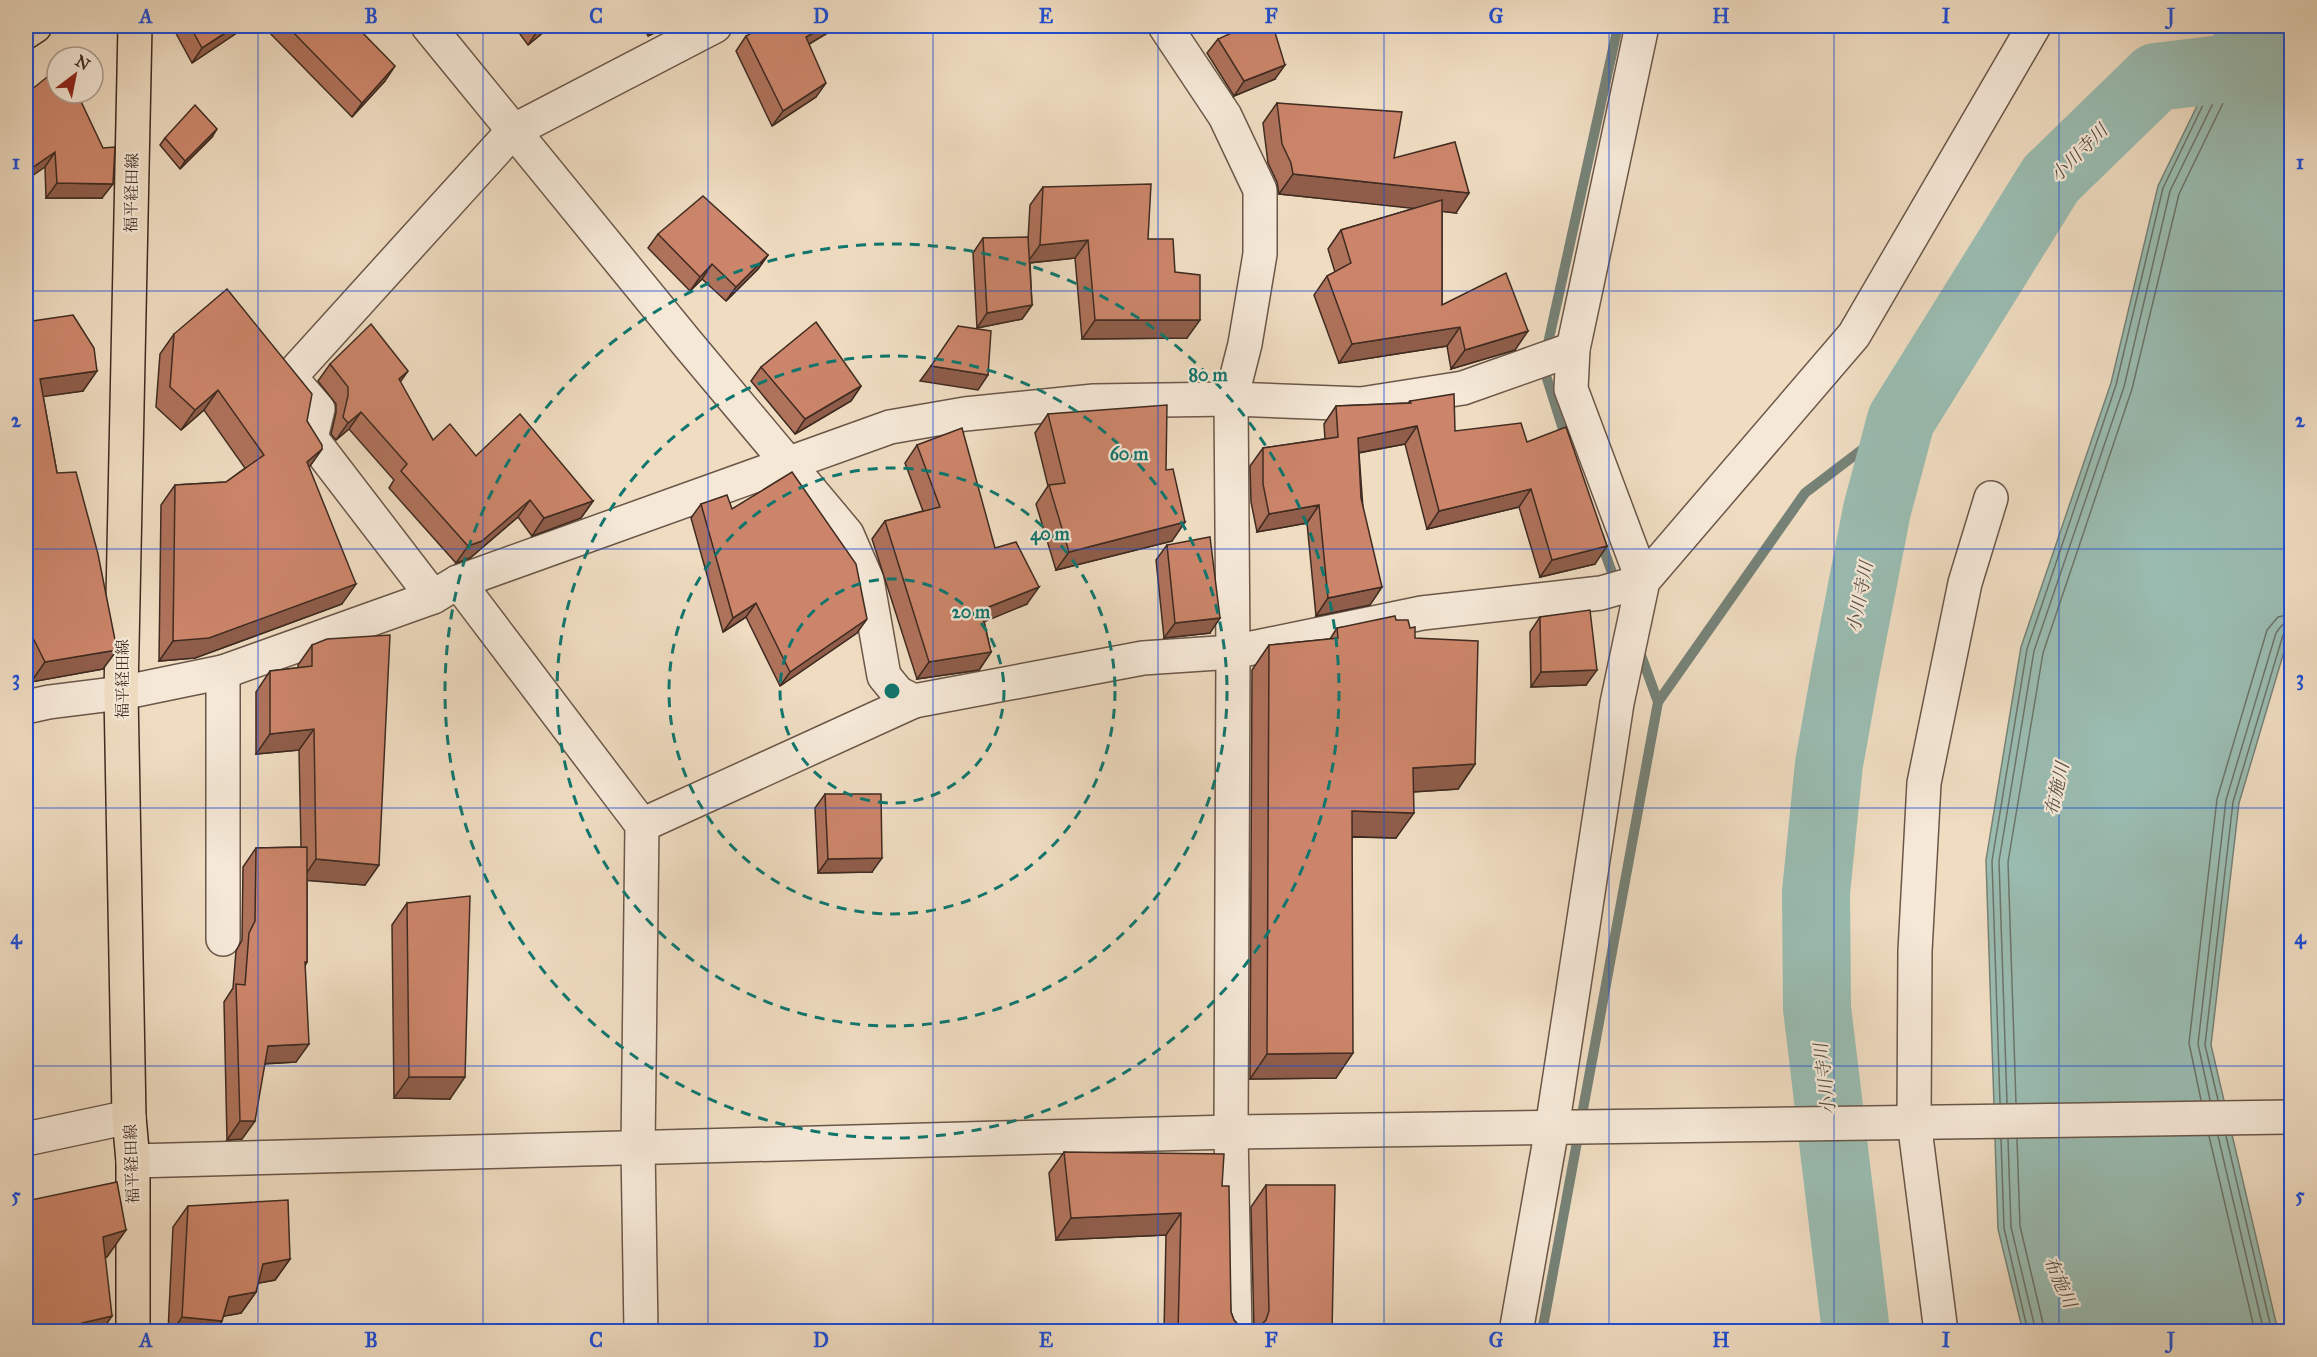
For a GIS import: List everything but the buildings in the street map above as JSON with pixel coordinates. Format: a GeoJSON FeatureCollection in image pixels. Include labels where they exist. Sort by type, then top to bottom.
{"type":"FeatureCollection","features":[{"type":"Feature","properties":{"kind":"main road"},"geometry":{"type":"LineString","coordinates":[[26,32],[35,26]]}},
{"type":"Feature","properties":{"kind":"main road","name":"福平経田線"},"geometry":{"type":"LineString","coordinates":[[133,1332],[133,1161],[129,1117],[121,693],[135,26]]}},
{"type":"Feature","properties":{"kind":"street"},"geometry":{"type":"LineString","coordinates":[[428,26],[847,534],[867,580],[884,676],[898,693],[914,701]]}},
{"type":"Feature","properties":{"kind":"street"},"geometry":{"type":"LineString","coordinates":[[641,1332],[638,1147],[642,825],[446,589],[311,438],[318,409],[290,377],[513,131],[715,26]]}},
{"type":"Feature","properties":{"kind":"street"},"geometry":{"type":"LineString","coordinates":[[1642,26],[1573,349],[1571,389],[1642,581]]}},
{"type":"Feature","properties":{"kind":"street"},"geometry":{"type":"LineString","coordinates":[[1516,1332],[1552,1128],[1617,703],[1642,581],[1854,334],[2034,26]]}},
{"type":"Feature","properties":{"kind":"street"},"geometry":{"type":"LineString","coordinates":[[1178,31],[1225,116],[1260,190],[1260,254],[1245,344],[1231,399],[1233,652],[1231,1132],[1235,1332]]}},
{"type":"Feature","properties":{"kind":"street"},"geometry":{"type":"LineString","coordinates":[[26,707],[121,693],[223,672],[890,427],[965,414],[1094,401],[1231,399],[1361,404],[1463,388],[1573,349]]}},
{"type":"Feature","properties":{"kind":"street"},"geometry":{"type":"LineString","coordinates":[[1941,1332],[1930,1121],[1915,951],[1924,783],[1965,583],[1990,498]]}},
{"type":"Feature","properties":{"kind":"street"},"geometry":{"type":"LineString","coordinates":[[642,825],[914,701],[1143,658],[1233,652],[1422,613],[1601,593],[1642,581]]}},
{"type":"Feature","properties":{"kind":"street"},"geometry":{"type":"LineString","coordinates":[[223,672],[223,939]]}},
{"type":"Feature","properties":{"kind":"street"},"geometry":{"type":"LineString","coordinates":[[26,1139],[129,1117]]}},
{"type":"Feature","properties":{"kind":"street"},"geometry":{"type":"LineString","coordinates":[[133,1161],[1231,1132],[2277,1117]]}},
{"type":"Feature","properties":{"kind":"water","name":"布施川"},"geometry":{"type":"Polygon","coordinates":[[[2236,26],[2291,26],[2291,628],[2239,803],[2211,1045],[2278,1331],[2023,1332],[1998,1229],[1986,860],[2021,647],[2111,383],[2158,186],[2236,26]]]}},
{"type":"Feature","properties":{"kind":"waterway"},"geometry":{"type":"LineString","coordinates":[[1567,442],[1543,366],[1618,26]]}},
{"type":"Feature","properties":{"kind":"waterway","name":"小川寺川"},"geometry":{"type":"LineString","coordinates":[[1856,1332],[1817,1008],[1816,892],[1829,764],[1846,669],[1877,510],[1901,420],[2051,179],[2156,77],[2231,68],[2264,26]]}},
{"type":"Feature","properties":{"kind":"waterway"},"geometry":{"type":"LineString","coordinates":[[1658,702],[1805,493],[1901,420]]}},
{"type":"Feature","properties":{"kind":"waterway"},"geometry":{"type":"LineString","coordinates":[[1599,536],[1616,584]]}},
{"type":"Feature","properties":{"kind":"waterway"},"geometry":{"type":"LineString","coordinates":[[1542,1332],[1658,702],[1638,647]]}}]}
